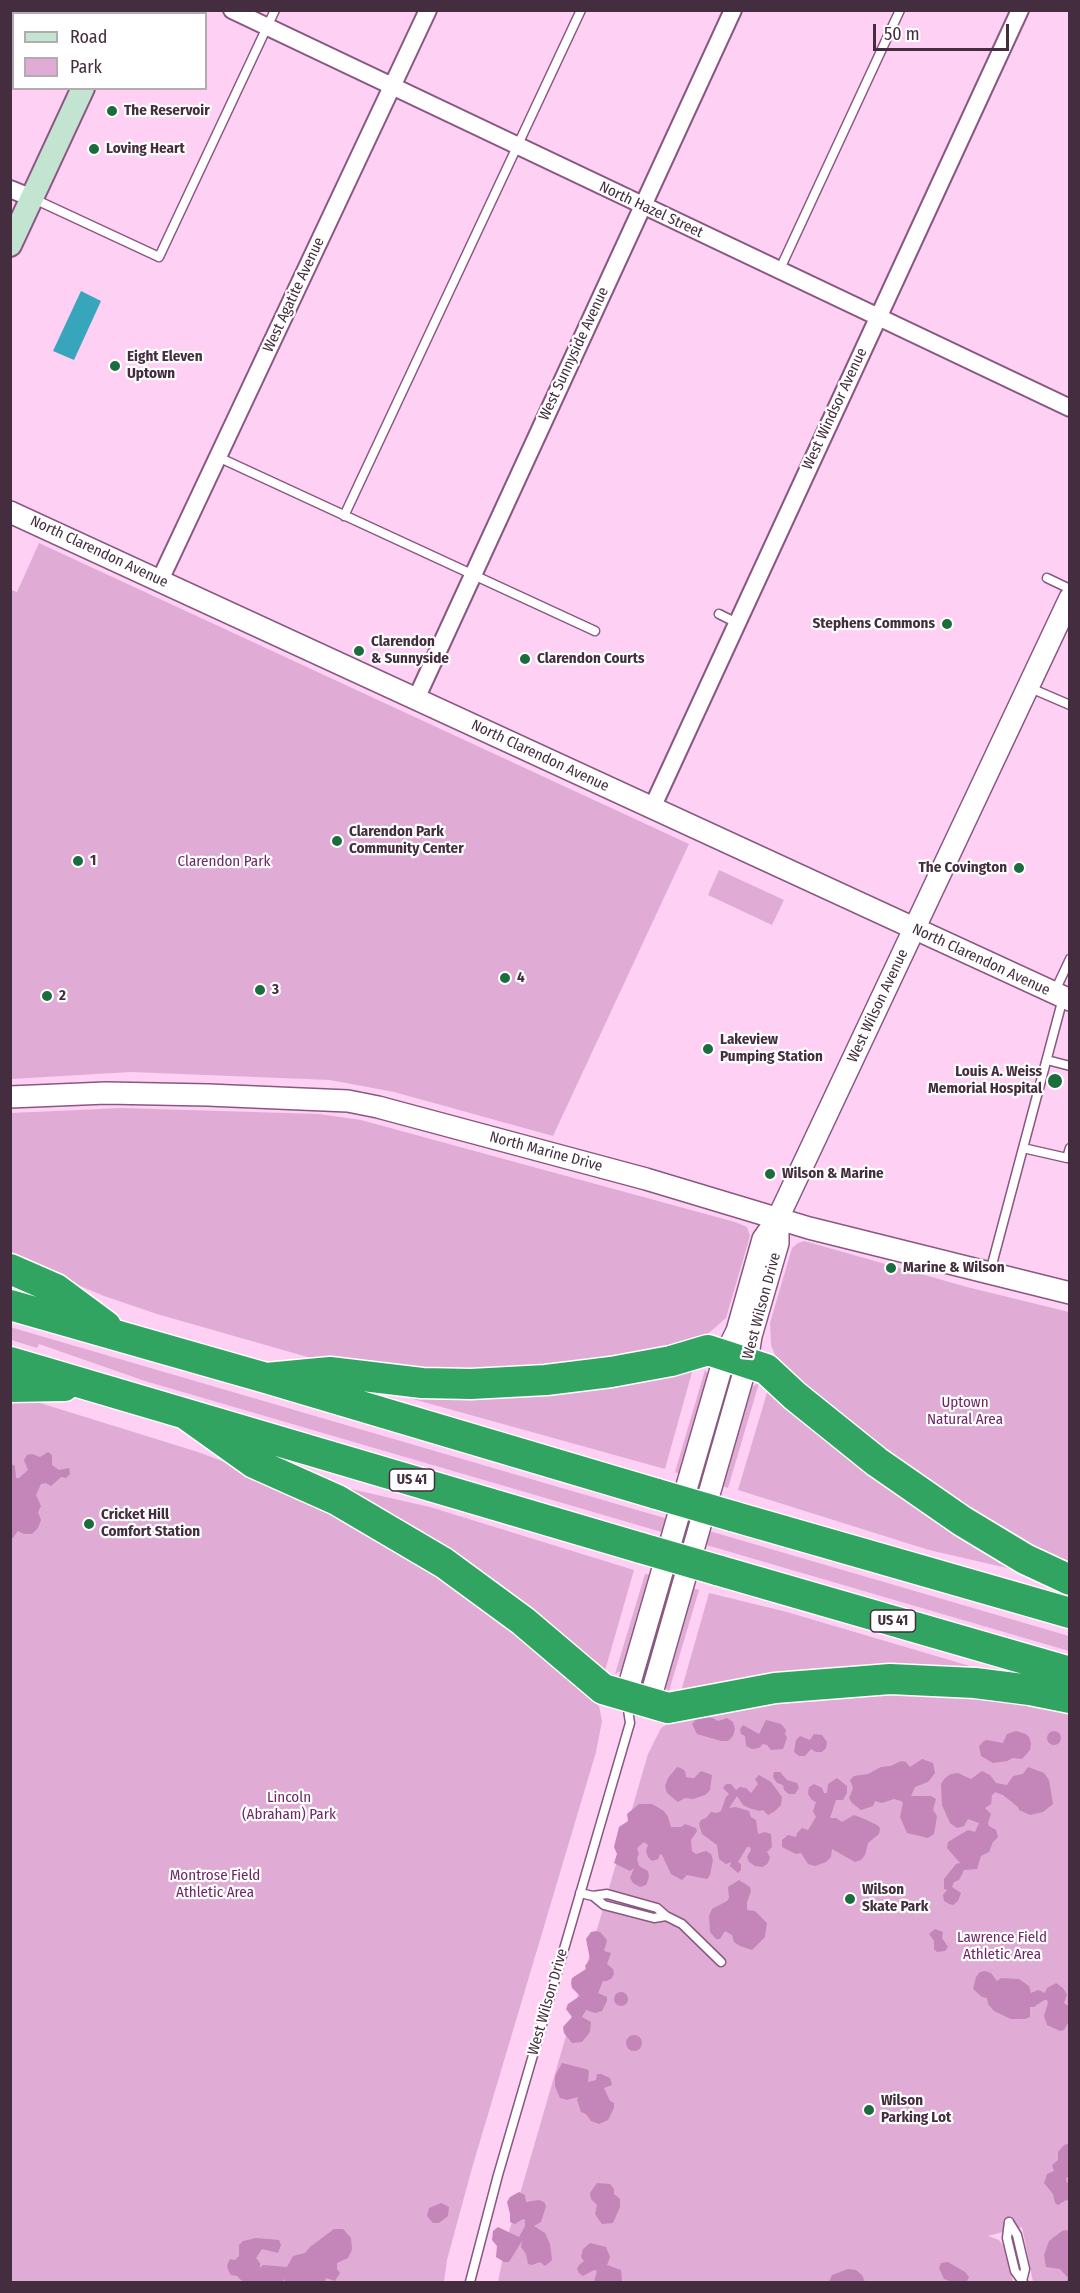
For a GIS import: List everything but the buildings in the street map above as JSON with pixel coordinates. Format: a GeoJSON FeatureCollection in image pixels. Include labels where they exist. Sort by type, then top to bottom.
{"type":"FeatureCollection","features":[{"type":"Feature","properties":{"kind":"highway"},"geometry":{"type":"LineString","coordinates":[[10,1269],[56,1289],[120,1337]]}},
{"type":"Feature","properties":{"kind":"highway"},"geometry":{"type":"LineString","coordinates":[[10,1305],[1070,1613]]}},
{"type":"Feature","properties":{"kind":"highway"},"geometry":{"type":"LineString","coordinates":[[266,1378],[330,1372],[422,1383],[471,1384],[546,1380],[611,1372],[671,1361],[708,1350],[766,1369],[795,1396],[877,1462],[962,1521],[1025,1559],[1070,1580]]}},
{"type":"Feature","properties":{"kind":"highway","name":"US 41"},"geometry":{"type":"LineString","coordinates":[[10,1362],[1070,1672]]}},
{"type":"Feature","properties":{"kind":"highway"},"geometry":{"type":"LineString","coordinates":[[10,1387],[90,1385]]}},
{"type":"Feature","properties":{"kind":"highway"},"geometry":{"type":"LineString","coordinates":[[184,1413],[254,1463],[337,1500],[444,1563],[523,1621],[594,1683],[637,1710],[673,1708],[775,1689],[890,1679],[975,1683],[1070,1698]]}},
{"type":"Feature","properties":{"kind":"main road"},"geometry":{"type":"LineString","coordinates":[[10,245],[82,90]]}},
{"type":"Feature","properties":{"kind":"street","name":"North Hazel Street"},"geometry":{"type":"LineString","coordinates":[[232,10],[877,317],[997,380],[1070,408]]}},
{"type":"Feature","properties":{"kind":"street","name":"West Agatite Avenue"},"geometry":{"type":"LineString","coordinates":[[160,580],[428,10]]}},
{"type":"Feature","properties":{"kind":"street","name":"West Sunnyside Avenue"},"geometry":{"type":"LineString","coordinates":[[417,699],[733,10]]}},
{"type":"Feature","properties":{"kind":"street","name":"West Windsor Avenue"},"geometry":{"type":"LineString","coordinates":[[652,808],[1020,10]]}},
{"type":"Feature","properties":{"kind":"street"},"geometry":{"type":"LineString","coordinates":[[10,189],[32,198]]}},
{"type":"Feature","properties":{"kind":"street","name":"North Clarendon Avenue"},"geometry":{"type":"LineString","coordinates":[[10,512],[1062,997]]}},
{"type":"Feature","properties":{"kind":"street","name":"West Wilson Avenue"},"geometry":{"type":"LineString","coordinates":[[778,1218],[1070,598]]}},
{"type":"Feature","properties":{"kind":"street","name":"North Marine Drive"},"geometry":{"type":"LineString","coordinates":[[10,1097],[106,1093],[348,1101],[635,1176],[809,1228],[1070,1293]]}},
{"type":"Feature","properties":{"kind":"street","name":"West Wilson Drive"},"geometry":{"type":"LineString","coordinates":[[637,1710],[736,1359],[751,1336],[778,1243],[778,1218]]}},
{"type":"Feature","properties":{"kind":"lane"},"geometry":{"type":"LineString","coordinates":[[32,198],[159,258],[275,10]]}},
{"type":"Feature","properties":{"kind":"lane"},"geometry":{"type":"LineString","coordinates":[[344,516],[581,10]]}},
{"type":"Feature","properties":{"kind":"lane"},"geometry":{"type":"LineString","coordinates":[[779,270],[900,10]]}},
{"type":"Feature","properties":{"kind":"lane"},"geometry":{"type":"LineString","coordinates":[[218,457],[595,631]]}},
{"type":"Feature","properties":{"kind":"lane"},"geometry":{"type":"LineString","coordinates":[[1047,578],[1070,589]]}},
{"type":"Feature","properties":{"kind":"lane"},"geometry":{"type":"LineString","coordinates":[[718,615],[737,623]]}},
{"type":"Feature","properties":{"kind":"lane"},"geometry":{"type":"LineString","coordinates":[[1028,687],[1070,705]]}},
{"type":"Feature","properties":{"kind":"lane"},"geometry":{"type":"LineString","coordinates":[[990,1273],[1047,1060],[1070,959]]}},
{"type":"Feature","properties":{"kind":"lane"},"geometry":{"type":"LineString","coordinates":[[1047,1060],[1070,1066]]}},
{"type":"Feature","properties":{"kind":"lane"},"geometry":{"type":"LineString","coordinates":[[1023,1148],[1067,1158],[1070,1148]]}},
{"type":"Feature","properties":{"kind":"lane","name":"West Wilson Drive"},"geometry":{"type":"LineString","coordinates":[[470,2283],[498,2175],[579,1893],[637,1710]]}},
{"type":"Feature","properties":{"kind":"lane"},"geometry":{"type":"LineString","coordinates":[[579,1893],[593,1896],[604,1905],[654,1918],[666,1916],[682,1924],[722,1962]]}},
{"type":"Feature","properties":{"kind":"lane"},"geometry":{"type":"LineString","coordinates":[[1009,2222],[1017,2235],[1025,2269],[1022,2282],[1015,2271],[1007,2238],[1009,2222]]}},
{"type":"Feature","properties":{"kind":"green space","name":"Clarendon Park"},"geometry":{"type":"Polygon","coordinates":[[[39,543],[689,844],[553,1136],[394,1092],[330,1080],[131,1072],[11,1079],[11,590],[17,592],[39,543]]]}},
{"type":"Feature","properties":{"kind":"green space"},"geometry":{"type":"Polygon","coordinates":[[[719,870],[784,900],[772,925],[708,895],[719,870]]]}},
{"type":"Feature","properties":{"kind":"green space"},"geometry":{"type":"Polygon","coordinates":[[[122,1108],[319,1114],[361,1120],[735,1222],[747,1227],[750,1236],[726,1318],[701,1340],[612,1361],[462,1373],[325,1362],[157,1314],[104,1296],[11,1257],[11,1113],[122,1108]]]}},
{"type":"Feature","properties":{"kind":"green space","name":"Uptown Natural Area"},"geometry":{"type":"Polygon","coordinates":[[[804,1241],[967,1287],[1069,1312],[1069,1568],[989,1525],[845,1424],[777,1360],[771,1345],[770,1323],[792,1248],[804,1241]]]}},
{"type":"Feature","properties":{"kind":"green space"},"geometry":{"type":"Polygon","coordinates":[[[10,1327],[1069,1636],[1069,1651],[145,1381],[39,1344],[37,1348],[11,1340],[10,1327]]]}},
{"type":"Feature","properties":{"kind":"green space"},"geometry":{"type":"Polygon","coordinates":[[[694,1365],[665,1469],[384,1391],[694,1365]]]}},
{"type":"Feature","properties":{"kind":"green space"},"geometry":{"type":"Polygon","coordinates":[[[705,1370],[709,1376],[681,1474],[675,1472],[705,1370]]]}},
{"type":"Feature","properties":{"kind":"green space"},"geometry":{"type":"Polygon","coordinates":[[[759,1383],[728,1488],[722,1486],[751,1387],[759,1383]]]}},
{"type":"Feature","properties":{"kind":"green space"},"geometry":{"type":"Polygon","coordinates":[[[769,1386],[1033,1574],[929,1550],[738,1490],[769,1386]]]}},
{"type":"Feature","properties":{"kind":"green space","name":"Lincoln (Abraham) Park"},"geometry":{"type":"Polygon","coordinates":[[[11,1394],[198,1452],[284,1484],[474,1596],[599,1706],[602,1721],[596,1752],[472,2168],[447,2260],[444,2282],[11,2282],[11,1394]]]}},
{"type":"Feature","properties":{"kind":"green space"},"geometry":{"type":"Polygon","coordinates":[[[342,1487],[430,1507],[634,1570],[604,1674],[342,1487]]]}},
{"type":"Feature","properties":{"kind":"green space"},"geometry":{"type":"Polygon","coordinates":[[[645,1574],[651,1575],[623,1670],[615,1674],[645,1574]]]}},
{"type":"Feature","properties":{"kind":"green space"},"geometry":{"type":"Polygon","coordinates":[[[692,1588],[699,1590],[669,1691],[665,1684],[692,1588]]]}},
{"type":"Feature","properties":{"kind":"green space"},"geometry":{"type":"Polygon","coordinates":[[[709,1593],[787,1612],[997,1674],[680,1695],[709,1593]]]}},
{"type":"Feature","properties":{"kind":"green space","name":"Lawrence Field Athletic Area"},"geometry":{"type":"Polygon","coordinates":[[[889,1689],[1069,1705],[1069,2282],[1033,2282],[1022,2227],[988,2236],[999,2240],[1006,2249],[1013,2282],[498,2282],[506,2242],[648,1754],[661,1728],[671,1722],[733,1706],[889,1689]]]}},
{"type":"Feature","properties":{"kind":"shaded area"},"geometry":{"type":"Polygon","coordinates":[[[48,1452],[52,1455],[52,1465],[59,1470],[69,1468],[70,1474],[66,1478],[61,1477],[51,1486],[46,1483],[41,1484],[36,1495],[41,1506],[38,1512],[41,1520],[38,1528],[32,1534],[18,1531],[11,1540],[11,1464],[15,1466],[16,1478],[19,1478],[28,1470],[24,1460],[27,1455],[40,1457],[48,1452]]]}},
{"type":"Feature","properties":{"kind":"shaded area"},"geometry":{"type":"Polygon","coordinates":[[[704,1717],[718,1721],[727,1718],[733,1722],[735,1729],[733,1736],[728,1741],[721,1741],[697,1734],[692,1724],[697,1718],[704,1717]]]}},
{"type":"Feature","properties":{"kind":"shaded area"},"geometry":{"type":"Polygon","coordinates":[[[766,1720],[781,1724],[786,1730],[787,1738],[783,1749],[771,1750],[763,1744],[759,1748],[752,1749],[746,1746],[745,1736],[741,1734],[740,1729],[743,1725],[759,1734],[766,1720]]]}},
{"type":"Feature","properties":{"kind":"shaded area"},"geometry":{"type":"Polygon","coordinates":[[[1016,1731],[1026,1734],[1031,1743],[1030,1750],[1022,1759],[1013,1758],[993,1763],[981,1756],[979,1746],[983,1742],[986,1740],[1003,1743],[1007,1734],[1016,1731]]]}},
{"type":"Feature","properties":{"kind":"shaded area"},"geometry":{"type":"Polygon","coordinates":[[[1054,1731],[1059,1733],[1061,1738],[1059,1743],[1054,1745],[1049,1743],[1047,1738],[1049,1733],[1054,1731]]]}},
{"type":"Feature","properties":{"kind":"shaded area"},"geometry":{"type":"Polygon","coordinates":[[[814,1734],[822,1735],[827,1742],[822,1752],[811,1749],[805,1756],[799,1756],[794,1752],[796,1740],[800,1736],[810,1740],[814,1734]]]}},
{"type":"Feature","properties":{"kind":"shaded area"},"geometry":{"type":"Polygon","coordinates":[[[922,1759],[933,1763],[935,1773],[928,1782],[915,1787],[911,1796],[931,1796],[936,1799],[933,1810],[937,1816],[934,1834],[928,1838],[907,1833],[900,1817],[903,1803],[901,1801],[894,1799],[882,1803],[875,1801],[873,1806],[861,1810],[849,1798],[853,1788],[850,1780],[854,1776],[868,1774],[901,1761],[906,1762],[910,1767],[922,1759]]]}},
{"type":"Feature","properties":{"kind":"shaded area"},"geometry":{"type":"Polygon","coordinates":[[[677,1767],[685,1771],[686,1777],[694,1778],[701,1771],[712,1775],[710,1790],[705,1795],[693,1799],[685,1798],[678,1802],[667,1793],[665,1786],[677,1767]]]}},
{"type":"Feature","properties":{"kind":"shaded area"},"geometry":{"type":"Polygon","coordinates":[[[1028,1767],[1044,1773],[1049,1780],[1053,1804],[1043,1812],[1030,1815],[1019,1810],[1003,1795],[995,1792],[992,1795],[991,1804],[985,1808],[991,1814],[989,1826],[996,1830],[998,1837],[989,1852],[981,1856],[977,1869],[964,1870],[959,1880],[954,1882],[952,1887],[961,1893],[958,1901],[953,1905],[944,1901],[943,1895],[947,1890],[944,1889],[944,1879],[956,1864],[960,1863],[947,1848],[948,1842],[968,1830],[975,1832],[979,1823],[968,1819],[964,1826],[957,1828],[950,1823],[942,1805],[941,1784],[951,1774],[958,1773],[971,1779],[982,1771],[990,1775],[996,1783],[1007,1785],[1013,1776],[1023,1774],[1028,1767]]]}},
{"type":"Feature","properties":{"kind":"shaded area"},"geometry":{"type":"Polygon","coordinates":[[[774,1772],[780,1772],[787,1780],[797,1783],[799,1788],[795,1794],[789,1794],[784,1790],[783,1785],[777,1783],[773,1777],[774,1772]]]}},
{"type":"Feature","properties":{"kind":"shaded area"},"geometry":{"type":"Polygon","coordinates":[[[759,1775],[771,1782],[782,1797],[781,1805],[768,1815],[763,1810],[759,1811],[743,1805],[737,1796],[729,1808],[736,1807],[749,1811],[751,1817],[756,1820],[758,1834],[765,1832],[771,1834],[772,1847],[767,1852],[770,1857],[768,1863],[763,1867],[755,1866],[749,1862],[747,1857],[751,1850],[747,1847],[738,1862],[741,1864],[741,1870],[738,1873],[730,1866],[731,1862],[726,1864],[719,1859],[717,1845],[702,1834],[699,1824],[711,1812],[721,1811],[729,1794],[723,1788],[726,1784],[731,1784],[736,1790],[740,1787],[746,1788],[751,1793],[758,1784],[755,1779],[759,1775]]]}},
{"type":"Feature","properties":{"kind":"shaded area"},"geometry":{"type":"Polygon","coordinates":[[[837,1778],[847,1786],[847,1793],[843,1800],[836,1800],[830,1818],[836,1818],[842,1822],[854,1815],[877,1825],[880,1828],[879,1834],[868,1843],[861,1860],[855,1862],[832,1849],[831,1857],[826,1862],[815,1866],[808,1864],[801,1853],[796,1854],[782,1847],[782,1840],[788,1835],[796,1837],[802,1828],[808,1830],[816,1817],[813,1811],[816,1802],[808,1794],[809,1787],[814,1784],[827,1793],[828,1784],[837,1778]]]}},
{"type":"Feature","properties":{"kind":"shaded area"},"geometry":{"type":"Polygon","coordinates":[[[639,1804],[652,1804],[664,1811],[671,1827],[681,1827],[685,1824],[696,1828],[697,1831],[691,1840],[692,1851],[696,1854],[706,1851],[711,1854],[713,1860],[707,1879],[687,1875],[682,1880],[671,1874],[662,1855],[660,1854],[658,1859],[652,1861],[648,1857],[646,1851],[648,1845],[644,1842],[637,1848],[639,1854],[637,1858],[639,1866],[648,1871],[649,1877],[646,1885],[640,1887],[633,1883],[630,1878],[634,1868],[630,1871],[614,1863],[617,1854],[614,1847],[619,1827],[628,1821],[627,1814],[639,1804]]]}},
{"type":"Feature","properties":{"kind":"shaded area"},"geometry":{"type":"Polygon","coordinates":[[[739,1880],[750,1887],[747,1910],[755,1911],[767,1923],[765,1937],[752,1950],[734,1942],[732,1935],[725,1931],[720,1939],[716,1939],[710,1932],[709,1916],[712,1909],[727,1901],[728,1887],[739,1880]]]}},
{"type":"Feature","properties":{"kind":"shaded area"},"geometry":{"type":"Polygon","coordinates":[[[935,1929],[943,1932],[942,1938],[948,1947],[945,1951],[937,1952],[934,1949],[934,1941],[929,1934],[935,1929]]]}},
{"type":"Feature","properties":{"kind":"shaded area"},"geometry":{"type":"Polygon","coordinates":[[[596,1931],[607,1940],[604,1951],[611,1953],[607,1964],[613,1969],[614,1974],[612,1978],[603,1981],[598,1993],[607,1997],[602,2011],[595,2013],[586,2010],[582,2017],[591,2022],[590,2032],[582,2042],[572,2043],[564,2033],[563,2027],[572,2017],[566,2009],[568,2004],[580,1996],[572,1988],[572,1978],[586,1969],[585,1966],[590,1959],[586,1939],[591,1932],[596,1931]]]}},
{"type":"Feature","properties":{"kind":"shaded area"},"geometry":{"type":"Polygon","coordinates":[[[980,1972],[991,1973],[997,1981],[1001,1978],[1019,1979],[1029,1986],[1031,1993],[1038,1990],[1045,1993],[1047,1988],[1056,1983],[1063,1988],[1067,1995],[1064,2003],[1070,2007],[1069,2021],[1064,2030],[1060,2031],[1047,2025],[1044,2016],[1047,2000],[1030,2007],[1030,2017],[1025,2019],[1011,2019],[994,2011],[988,2004],[987,1998],[982,1997],[973,1989],[976,1977],[980,1972]]]}},
{"type":"Feature","properties":{"kind":"shaded area"},"geometry":{"type":"Polygon","coordinates":[[[621,1992],[626,1994],[628,1999],[626,2004],[621,2006],[616,2004],[614,1999],[616,1994],[621,1992]]]}},
{"type":"Feature","properties":{"kind":"shaded area"},"geometry":{"type":"Polygon","coordinates":[[[631,2035],[637,2035],[642,2043],[640,2049],[631,2051],[626,2046],[626,2040],[631,2035]]]}},
{"type":"Feature","properties":{"kind":"shaded area"},"geometry":{"type":"Polygon","coordinates":[[[562,2063],[589,2071],[588,2082],[596,2080],[597,2074],[610,2078],[612,2085],[604,2088],[610,2101],[614,2103],[608,2120],[599,2124],[591,2121],[586,2114],[581,2112],[578,2097],[567,2100],[560,2098],[555,2086],[555,2076],[562,2063]]]}},
{"type":"Feature","properties":{"kind":"shaded area"},"geometry":{"type":"Polygon","coordinates":[[[1067,2144],[1069,2145],[1070,2176],[1066,2178],[1067,2183],[1069,2182],[1069,2201],[1066,2200],[1058,2205],[1044,2183],[1047,2174],[1054,2171],[1052,2165],[1058,2160],[1058,2152],[1067,2144]]]}},
{"type":"Feature","properties":{"kind":"shaded area"},"geometry":{"type":"Polygon","coordinates":[[[597,2183],[610,2184],[614,2189],[614,2194],[620,2199],[620,2207],[613,2223],[602,2224],[595,2214],[597,2205],[591,2199],[590,2193],[597,2183]]]}},
{"type":"Feature","properties":{"kind":"shaded area"},"geometry":{"type":"Polygon","coordinates":[[[519,2192],[525,2195],[526,2202],[539,2200],[546,2206],[541,2222],[534,2226],[545,2233],[550,2244],[552,2260],[545,2266],[540,2262],[528,2264],[526,2254],[521,2247],[522,2241],[509,2262],[496,2257],[497,2246],[492,2240],[493,2231],[498,2227],[519,2237],[525,2226],[523,2219],[515,2224],[510,2222],[507,2202],[510,2197],[519,2192]]]}},
{"type":"Feature","properties":{"kind":"shaded area"},"geometry":{"type":"Polygon","coordinates":[[[441,2203],[449,2207],[448,2216],[439,2223],[433,2223],[427,2216],[429,2208],[441,2203]]]}},
{"type":"Feature","properties":{"kind":"shaded area"},"geometry":{"type":"Polygon","coordinates":[[[334,2229],[343,2229],[351,2238],[352,2250],[348,2258],[337,2263],[340,2273],[335,2281],[326,2278],[325,2281],[332,2282],[285,2282],[285,2279],[282,2282],[243,2282],[237,2276],[231,2275],[228,2270],[227,2265],[230,2259],[235,2260],[239,2256],[239,2245],[243,2241],[256,2238],[279,2240],[281,2245],[278,2253],[262,2249],[256,2258],[260,2263],[260,2268],[263,2265],[287,2267],[293,2256],[305,2253],[334,2229]]]}},
{"type":"Feature","properties":{"kind":"shaded area"},"geometry":{"type":"Polygon","coordinates":[[[1066,2230],[1069,2231],[1069,2282],[1060,2269],[1046,2267],[1044,2255],[1049,2241],[1066,2230]]]}},
{"type":"Feature","properties":{"kind":"shaded area"},"geometry":{"type":"Polygon","coordinates":[[[590,2243],[606,2247],[610,2257],[607,2265],[621,2270],[622,2281],[594,2282],[597,2271],[594,2270],[583,2276],[579,2273],[577,2269],[584,2261],[581,2257],[583,2249],[590,2243]]]}},
{"type":"Feature","properties":{"kind":"shaded area"},"geometry":{"type":"Polygon","coordinates":[[[948,2262],[965,2272],[969,2277],[967,2281],[952,2282],[944,2279],[939,2268],[941,2263],[948,2262]]]}},
{"type":"Feature","properties":{"kind":"shaded area"},"geometry":{"type":"Polygon","coordinates":[[[848,2269],[856,2270],[865,2282],[829,2282],[832,2275],[848,2269]]]}},
{"type":"Feature","properties":{"kind":"water"},"geometry":{"type":"Polygon","coordinates":[[[81,291],[101,301],[74,360],[53,351],[81,291]]]}},
{"type":"Feature","properties":{"kind":"place","name":"The Reservoir"},"geometry":{"type":"Point","coordinates":[112,111]}},
{"type":"Feature","properties":{"kind":"place","name":"Loving Heart"},"geometry":{"type":"Point","coordinates":[94,149]}},
{"type":"Feature","properties":{"kind":"place","name":"Eight Eleven Uptown"},"geometry":{"type":"Point","coordinates":[115,366]}},
{"type":"Feature","properties":{"kind":"place","name":"Stephens Commons"},"geometry":{"type":"Point","coordinates":[947,624]}},
{"type":"Feature","properties":{"kind":"place","name":"Clarendon & Sunnyside"},"geometry":{"type":"Point","coordinates":[359,651]}},
{"type":"Feature","properties":{"kind":"place","name":"Clarendon Courts"},"geometry":{"type":"Point","coordinates":[525,659]}},
{"type":"Feature","properties":{"kind":"place","name":"Clarendon Park Community Center"},"geometry":{"type":"Point","coordinates":[337,841]}},
{"type":"Feature","properties":{"kind":"place","name":"1"},"geometry":{"type":"Point","coordinates":[78,861]}},
{"type":"Feature","properties":{"kind":"place","name":"The Covington"},"geometry":{"type":"Point","coordinates":[1019,868]}},
{"type":"Feature","properties":{"kind":"place","name":"4"},"geometry":{"type":"Point","coordinates":[505,978]}},
{"type":"Feature","properties":{"kind":"place","name":"3"},"geometry":{"type":"Point","coordinates":[260,990]}},
{"type":"Feature","properties":{"kind":"place","name":"2"},"geometry":{"type":"Point","coordinates":[47,996]}},
{"type":"Feature","properties":{"kind":"place","name":"Lakeview Pumping Station"},"geometry":{"type":"Point","coordinates":[708,1049]}},
{"type":"Feature","properties":{"kind":"place","name":"Louis A. Weiss Memorial Hospital"},"geometry":{"type":"Point","coordinates":[1055,1081]}},
{"type":"Feature","properties":{"kind":"place","name":"Wilson & Marine"},"geometry":{"type":"Point","coordinates":[770,1174]}},
{"type":"Feature","properties":{"kind":"place","name":"Marine & Wilson"},"geometry":{"type":"Point","coordinates":[891,1268]}},
{"type":"Feature","properties":{"kind":"place","name":"Cricket Hill Comfort Station"},"geometry":{"type":"Point","coordinates":[89,1524]}},
{"type":"Feature","properties":{"kind":"place","name":"Wilson Skate Park"},"geometry":{"type":"Point","coordinates":[850,1899]}},
{"type":"Feature","properties":{"kind":"place","name":"Wilson Parking Lot"},"geometry":{"type":"Point","coordinates":[869,2110]}},
{"type":"Feature","properties":{"kind":"park label","name":"Montrose Field Athletic Area"},"geometry":{"type":"Point","coordinates":[215,1884]}}]}
